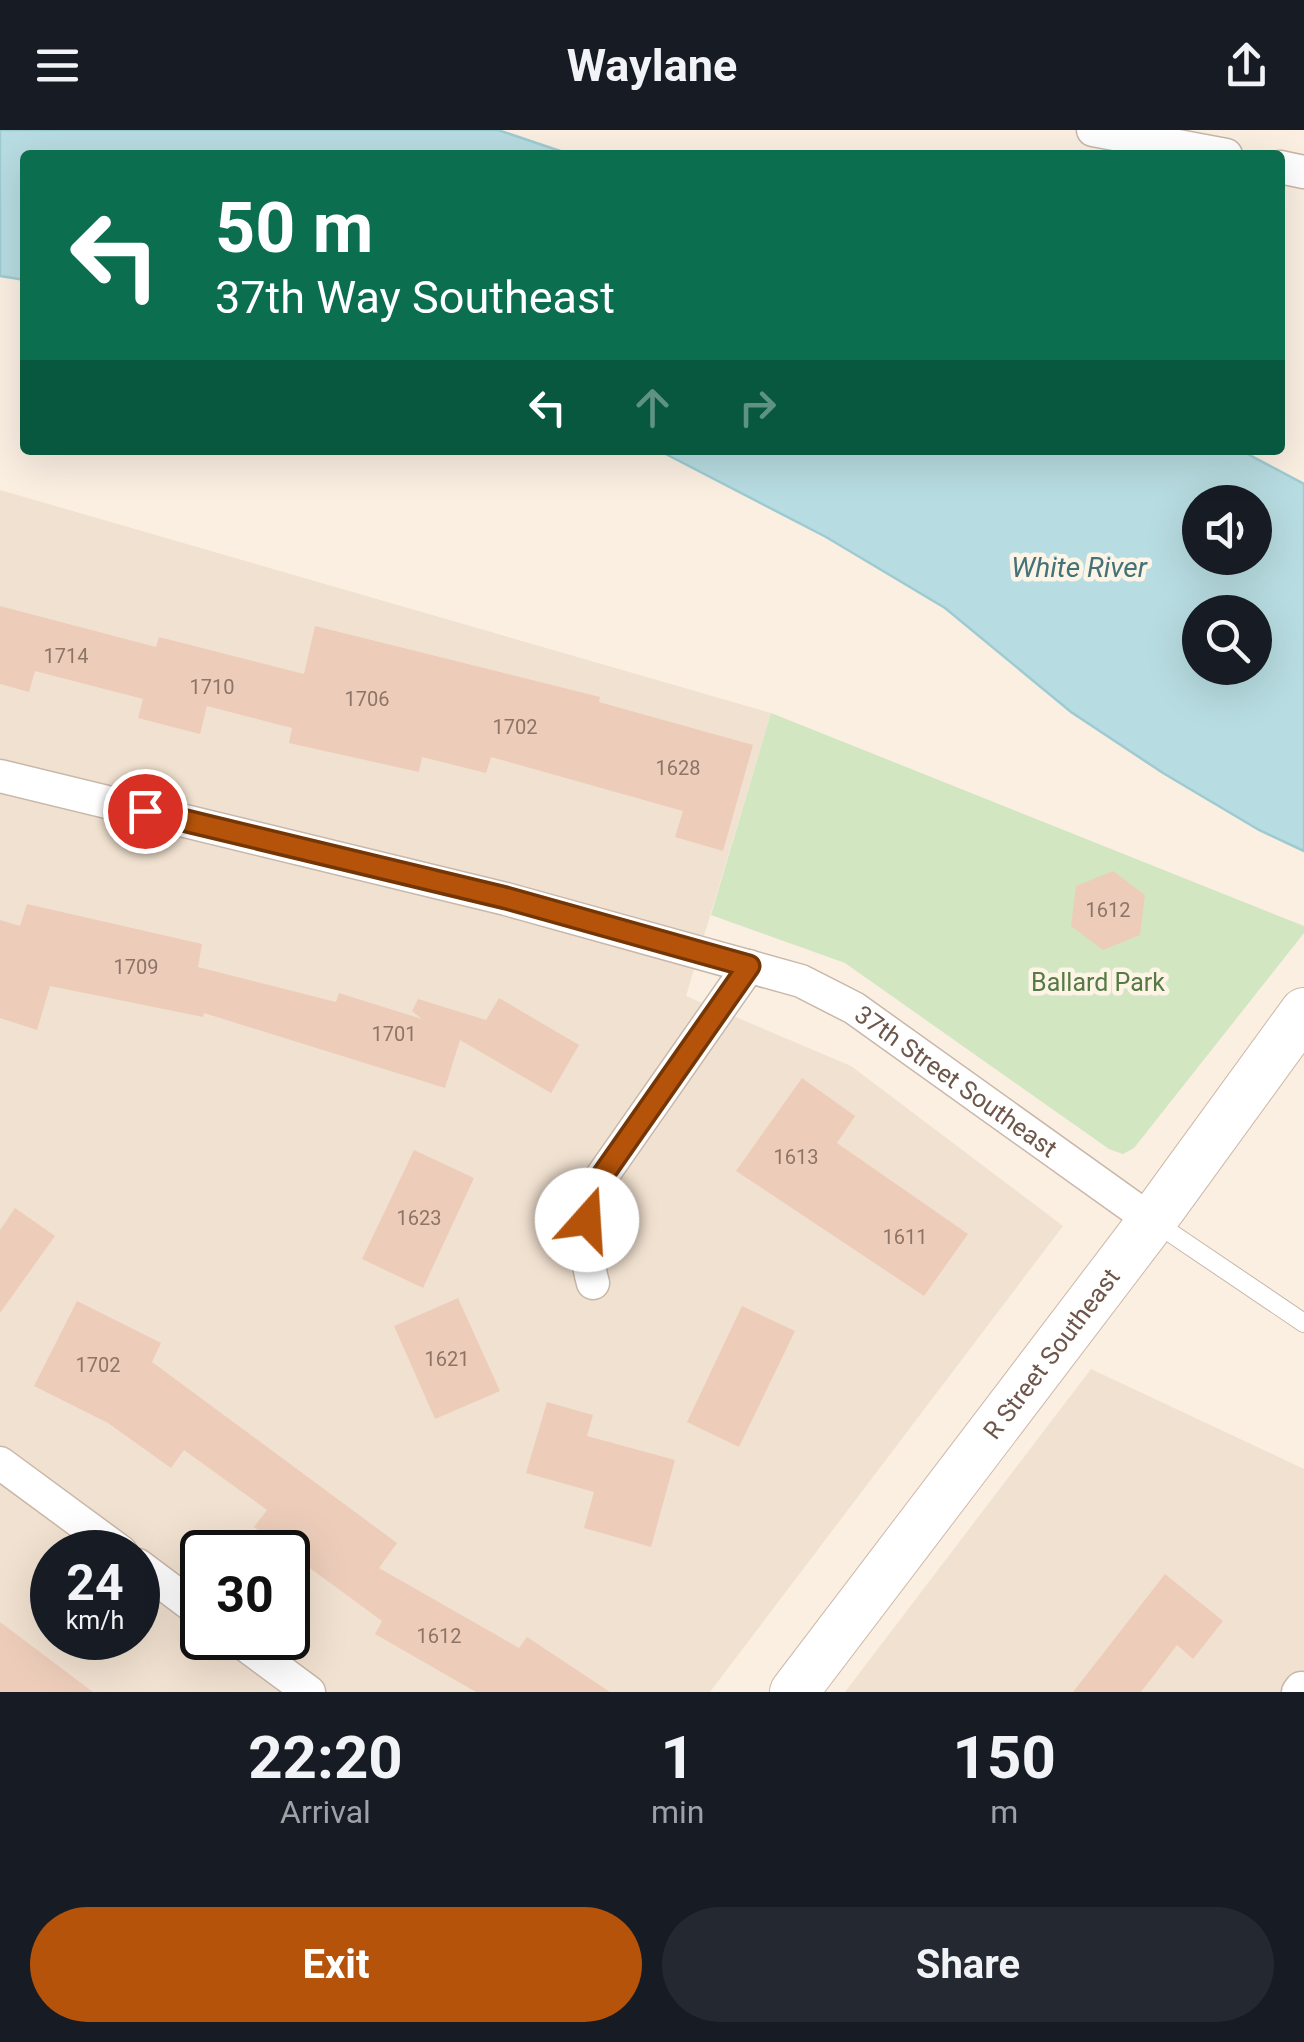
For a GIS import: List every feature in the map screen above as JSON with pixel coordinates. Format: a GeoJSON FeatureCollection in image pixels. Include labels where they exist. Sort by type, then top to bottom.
{"type":"FeatureCollection","features":[{"type":"Feature","properties":{"kind":"street"},"geometry":{"type":"LineString","coordinates":[[1093,130],[1199,150]]}},
{"type":"Feature","properties":{"kind":"street","name":"37th Street Southeast"},"geometry":{"type":"LineString","coordinates":[[0,776],[506,898],[801,981],[854,1008],[1152,1221]]}},
{"type":"Feature","properties":{"kind":"street"},"geometry":{"type":"LineString","coordinates":[[594,1284],[585,1254],[587,1220],[600,1179],[749,966]]}},
{"type":"Feature","properties":{"kind":"street","name":"R Street Southeast"},"geometry":{"type":"LineString","coordinates":[[794,1692],[1152,1221],[1304,1012]]}},
{"type":"Feature","properties":{"kind":"street"},"geometry":{"type":"LineString","coordinates":[[0,1463],[91,1530]]}},
{"type":"Feature","properties":{"kind":"street"},"geometry":{"type":"LineString","coordinates":[[266,1660],[309,1692]]}},
{"type":"Feature","properties":{"kind":"lane"},"geometry":{"type":"LineString","coordinates":[[1152,1221],[1304,1323]]}},
{"type":"Feature","properties":{"kind":"shaded area"},"geometry":{"type":"Polygon","coordinates":[[[0,490],[771,713],[686,996],[851,1066],[1063,1226],[710,1692],[0,1692],[0,490]]]}},
{"type":"Feature","properties":{"kind":"shaded area"},"geometry":{"type":"Polygon","coordinates":[[[1091,1369],[1304,1469],[1304,1692],[845,1692],[1091,1369]]]}},
{"type":"Feature","properties":{"kind":"green space","name":"Ballard Park"},"geometry":{"type":"Polygon","coordinates":[[[771,713],[1304,926],[1304,933],[1134,1148],[1123,1154],[1109,1149],[845,963],[711,915],[771,713]]]}},
{"type":"Feature","properties":{"kind":"water"},"geometry":{"type":"Polygon","coordinates":[[[0,130],[498,130],[557,150],[20,150],[20,279],[0,276],[0,130]]]}},
{"type":"Feature","properties":{"kind":"water","name":"White River"},"geometry":{"type":"Polygon","coordinates":[[[668,455],[1249,455],[1304,484],[1304,851],[1259,830],[1163,773],[1071,712],[945,608],[826,537],[668,455]]]}},
{"type":"Feature","properties":{"kind":"building"},"geometry":{"type":"Polygon","coordinates":[[[0,606],[156,647],[159,637],[304,674],[315,626],[600,697],[599,702],[753,745],[723,851],[675,837],[683,811],[491,757],[486,773],[422,757],[419,772],[289,743],[292,728],[207,706],[200,734],[138,718],[143,699],[35,671],[29,692],[0,684],[0,606]]]}},
{"type":"Feature","properties":{"kind":"building"},"geometry":{"type":"Polygon","coordinates":[[[1113,871],[1145,895],[1140,935],[1103,950],[1071,926],[1076,886],[1113,871]]]}},
{"type":"Feature","properties":{"kind":"building"},"geometry":{"type":"Polygon","coordinates":[[[27,904],[202,944],[198,967],[336,1002],[339,993],[422,1019],[412,1011],[418,999],[486,1020],[499,998],[579,1045],[551,1093],[460,1040],[445,1088],[204,1013],[203,1017],[50,986],[37,1030],[0,1018],[0,920],[20,926],[27,904]]]}},
{"type":"Feature","properties":{"kind":"building"},"geometry":{"type":"Polygon","coordinates":[[[802,1078],[855,1116],[837,1143],[968,1234],[924,1296],[736,1171],[802,1078]]]}},
{"type":"Feature","properties":{"kind":"building"},"geometry":{"type":"Polygon","coordinates":[[[414,1150],[474,1178],[423,1288],[362,1259],[414,1150]]]}},
{"type":"Feature","properties":{"kind":"building"},"geometry":{"type":"Polygon","coordinates":[[[15,1208],[55,1236],[0,1313],[0,1230],[15,1208]]]}},
{"type":"Feature","properties":{"kind":"building"},"geometry":{"type":"Polygon","coordinates":[[[458,1298],[500,1391],[435,1419],[394,1326],[458,1298]]]}},
{"type":"Feature","properties":{"kind":"building"},"geometry":{"type":"Polygon","coordinates":[[[77,1301],[161,1343],[152,1362],[397,1543],[379,1568],[519,1648],[527,1637],[610,1692],[476,1692],[375,1634],[382,1621],[310,1568],[310,1530],[258,1530],[254,1527],[267,1510],[184,1450],[171,1468],[108,1423],[34,1386],[77,1301]]]}},
{"type":"Feature","properties":{"kind":"building"},"geometry":{"type":"Polygon","coordinates":[[[742,1306],[795,1331],[739,1447],[687,1422],[742,1306]]]}},
{"type":"Feature","properties":{"kind":"building"},"geometry":{"type":"Polygon","coordinates":[[[547,1402],[593,1415],[587,1436],[675,1460],[651,1547],[584,1528],[594,1492],[526,1473],[547,1402]]]}},
{"type":"Feature","properties":{"kind":"building"},"geometry":{"type":"Polygon","coordinates":[[[1165,1574],[1223,1621],[1193,1659],[1177,1645],[1141,1692],[1073,1692],[1165,1574]]]}},
{"type":"Feature","properties":{"kind":"building"},"geometry":{"type":"Polygon","coordinates":[[[0,1622],[30,1645],[30,1660],[50,1660],[93,1692],[0,1692],[0,1622]]]}},
{"type":"Feature","properties":{"kind":"route"},"geometry":{"type":"LineString","coordinates":[[145,811],[506,898],[749,966],[600,1179],[587,1220]]}}]}
